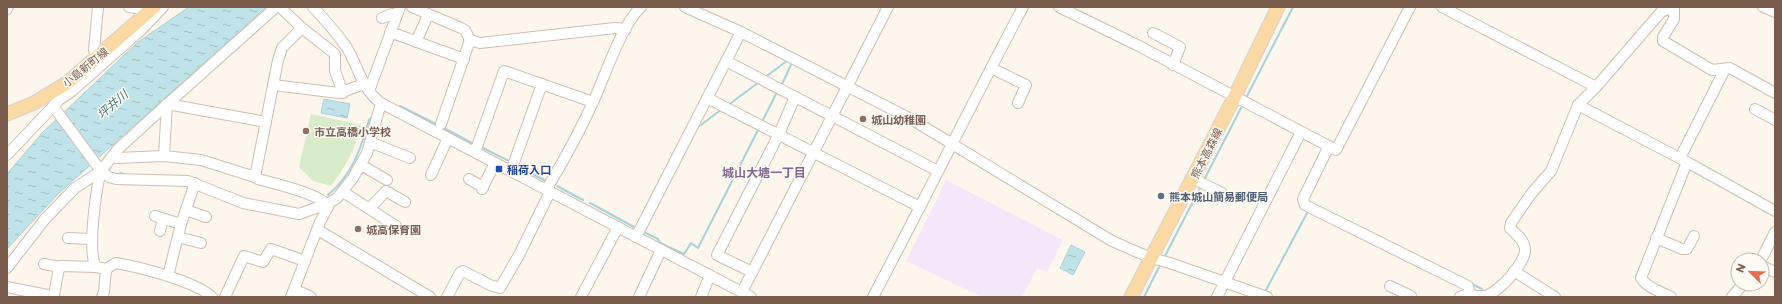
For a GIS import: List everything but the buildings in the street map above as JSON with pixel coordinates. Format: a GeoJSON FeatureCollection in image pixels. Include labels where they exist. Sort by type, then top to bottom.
{"type":"FeatureCollection","features":[{"type":"Feature","properties":{"kind":"main road","name":"熊本高森線"},"geometry":{"type":"LineString","coordinates":[[1130,297],[1234,98],[1278,7]]}},
{"type":"Feature","properties":{"kind":"main road","name":"小島新町線"},"geometry":{"type":"LineString","coordinates":[[7,114],[38,101],[67,83],[150,10]]}},
{"type":"Feature","properties":{"kind":"street"},"geometry":{"type":"LineString","coordinates":[[96,58],[94,50],[98,7]]}},
{"type":"Feature","properties":{"kind":"street"},"geometry":{"type":"LineString","coordinates":[[129,7],[150,10]]}},
{"type":"Feature","properties":{"kind":"street"},"geometry":{"type":"LineString","coordinates":[[9,150],[141,30],[162,7]]}},
{"type":"Feature","properties":{"kind":"street"},"geometry":{"type":"LineString","coordinates":[[7,268],[45,219],[75,188],[114,156],[117,150],[167,104],[276,7]]}},
{"type":"Feature","properties":{"kind":"street"},"geometry":{"type":"LineString","coordinates":[[280,7],[302,28],[335,54],[336,71],[343,93]]}},
{"type":"Feature","properties":{"kind":"street"},"geometry":{"type":"LineString","coordinates":[[313,7],[346,47],[367,88],[381,103],[439,129],[448,138],[495,163],[513,167],[549,191],[748,296],[752,272],[888,7]]}},
{"type":"Feature","properties":{"kind":"street"},"geometry":{"type":"LineString","coordinates":[[412,7],[465,30],[470,40],[439,129]]}},
{"type":"Feature","properties":{"kind":"street"},"geometry":{"type":"LineString","coordinates":[[447,297],[460,273],[463,271],[490,285],[500,288],[519,255],[548,196],[549,185],[593,102],[626,29],[641,7]]}},
{"type":"Feature","properties":{"kind":"street"},"geometry":{"type":"LineString","coordinates":[[685,7],[741,32],[911,119],[1112,242],[1151,258],[1267,297]]}},
{"type":"Feature","properties":{"kind":"street"},"geometry":{"type":"LineString","coordinates":[[873,297],[1023,7]]}},
{"type":"Feature","properties":{"kind":"street"},"geometry":{"type":"LineString","coordinates":[[1059,7],[1336,150],[1410,7]]}},
{"type":"Feature","properties":{"kind":"street"},"geometry":{"type":"LineString","coordinates":[[1442,7],[1596,87]]}},
{"type":"Feature","properties":{"kind":"street"},"geometry":{"type":"LineString","coordinates":[[1460,297],[1470,295],[1486,296],[1500,287],[1514,271],[1522,259],[1525,248],[1521,239],[1510,228],[1511,223],[1531,194],[1552,171],[1578,105],[1596,87],[1661,12],[1673,7],[1674,19],[1663,37],[1663,41],[1712,70],[1730,68],[1775,93]]}},
{"type":"Feature","properties":{"kind":"street"},"geometry":{"type":"LineString","coordinates":[[1763,7],[1775,12]]}},
{"type":"Feature","properties":{"kind":"street"},"geometry":{"type":"LineString","coordinates":[[273,85],[343,93],[367,88],[373,85],[398,11]]}},
{"type":"Feature","properties":{"kind":"street"},"geometry":{"type":"LineString","coordinates":[[382,18],[398,11]]}},
{"type":"Feature","properties":{"kind":"street"},"geometry":{"type":"LineString","coordinates":[[416,42],[428,15]]}},
{"type":"Feature","properties":{"kind":"street"},"geometry":{"type":"LineString","coordinates":[[255,177],[278,60],[282,48],[302,28]]}},
{"type":"Feature","properties":{"kind":"street"},"geometry":{"type":"LineString","coordinates":[[470,40],[480,43],[615,28],[626,29]]}},
{"type":"Feature","properties":{"kind":"street"},"geometry":{"type":"LineString","coordinates":[[390,32],[464,59]]}},
{"type":"Feature","properties":{"kind":"street"},"geometry":{"type":"LineString","coordinates":[[636,237],[741,32]]}},
{"type":"Feature","properties":{"kind":"street"},"geometry":{"type":"LineString","coordinates":[[1153,33],[1180,47],[1173,65]]}},
{"type":"Feature","properties":{"kind":"street"},"geometry":{"type":"LineString","coordinates":[[335,54],[346,47]]}},
{"type":"Feature","properties":{"kind":"street"},"geometry":{"type":"LineString","coordinates":[[726,61],[938,171]]}},
{"type":"Feature","properties":{"kind":"street"},"geometry":{"type":"LineString","coordinates":[[991,68],[1026,85],[1018,103]]}},
{"type":"Feature","properties":{"kind":"street"},"geometry":{"type":"LineString","coordinates":[[1671,297],[1660,290],[1645,285],[1641,278],[1683,160],[1725,69]]}},
{"type":"Feature","properties":{"kind":"street"},"geometry":{"type":"LineString","coordinates":[[474,152],[504,71],[593,102]]}},
{"type":"Feature","properties":{"kind":"street"},"geometry":{"type":"LineString","coordinates":[[513,167],[542,84]]}},
{"type":"Feature","properties":{"kind":"street"},"geometry":{"type":"LineString","coordinates":[[707,98],[920,207]]}},
{"type":"Feature","properties":{"kind":"street"},"geometry":{"type":"LineString","coordinates":[[752,272],[717,255],[796,98]]}},
{"type":"Feature","properties":{"kind":"street"},"geometry":{"type":"LineString","coordinates":[[9,150],[36,118],[38,101]]}},
{"type":"Feature","properties":{"kind":"street"},"geometry":{"type":"LineString","coordinates":[[55,107],[99,169],[109,177],[116,179],[178,180],[195,183],[243,203],[299,214],[327,204],[343,192],[361,165],[370,142],[381,103]]}},
{"type":"Feature","properties":{"kind":"street"},"geometry":{"type":"LineString","coordinates":[[167,104],[266,122]]}},
{"type":"Feature","properties":{"kind":"street"},"geometry":{"type":"LineString","coordinates":[[164,156],[167,104]]}},
{"type":"Feature","properties":{"kind":"street"},"geometry":{"type":"LineString","coordinates":[[1578,105],[1683,160],[1775,211]]}},
{"type":"Feature","properties":{"kind":"street"},"geometry":{"type":"LineString","coordinates":[[1755,109],[1775,120]]}},
{"type":"Feature","properties":{"kind":"street"},"geometry":{"type":"LineString","coordinates":[[1217,297],[1301,132]]}},
{"type":"Feature","properties":{"kind":"street"},"geometry":{"type":"LineString","coordinates":[[431,175],[448,138]]}},
{"type":"Feature","properties":{"kind":"street"},"geometry":{"type":"LineString","coordinates":[[370,142],[410,158]]}},
{"type":"Feature","properties":{"kind":"street"},"geometry":{"type":"LineString","coordinates":[[1329,146],[1303,199],[1305,205],[1468,286],[1470,295]]}},
{"type":"Feature","properties":{"kind":"street"},"geometry":{"type":"LineString","coordinates":[[114,156],[117,158],[164,156],[201,160],[318,198],[327,204],[328,211],[320,222],[293,293],[311,297]]}},
{"type":"Feature","properties":{"kind":"street"},"geometry":{"type":"LineString","coordinates":[[469,179],[483,188],[495,163]]}},
{"type":"Feature","properties":{"kind":"street"},"geometry":{"type":"LineString","coordinates":[[361,165],[388,180]]}},
{"type":"Feature","properties":{"kind":"street"},"geometry":{"type":"LineString","coordinates":[[99,169],[92,240],[93,257],[101,268],[104,292],[102,297]]}},
{"type":"Feature","properties":{"kind":"street"},"geometry":{"type":"LineString","coordinates":[[1192,178],[1222,193]]}},
{"type":"Feature","properties":{"kind":"street"},"geometry":{"type":"LineString","coordinates":[[168,276],[181,224],[195,183]]}},
{"type":"Feature","properties":{"kind":"street"},"geometry":{"type":"LineString","coordinates":[[369,209],[386,191],[405,202]]}},
{"type":"Feature","properties":{"kind":"street"},"geometry":{"type":"LineString","coordinates":[[343,192],[396,226]]}},
{"type":"Feature","properties":{"kind":"street"},"geometry":{"type":"LineString","coordinates":[[186,210],[206,217]]}},
{"type":"Feature","properties":{"kind":"street"},"geometry":{"type":"LineString","coordinates":[[160,231],[159,218],[181,224]]}},
{"type":"Feature","properties":{"kind":"street"},"geometry":{"type":"LineString","coordinates":[[581,297],[618,227]]}},
{"type":"Feature","properties":{"kind":"street"},"geometry":{"type":"LineString","coordinates":[[318,230],[430,297]]}},
{"type":"Feature","properties":{"kind":"street"},"geometry":{"type":"LineString","coordinates":[[1765,252],[1775,232]]}},
{"type":"Feature","properties":{"kind":"street"},"geometry":{"type":"LineString","coordinates":[[1656,238],[1682,249],[1687,249],[1694,236]]}},
{"type":"Feature","properties":{"kind":"street"},"geometry":{"type":"LineString","coordinates":[[178,237],[201,243]]}},
{"type":"Feature","properties":{"kind":"street"},"geometry":{"type":"LineString","coordinates":[[68,238],[92,240]]}},
{"type":"Feature","properties":{"kind":"street"},"geometry":{"type":"LineString","coordinates":[[225,297],[244,256],[264,262],[271,249],[305,262]]}},
{"type":"Feature","properties":{"kind":"street"},"geometry":{"type":"LineString","coordinates":[[639,297],[661,250]]}},
{"type":"Feature","properties":{"kind":"street"},"geometry":{"type":"LineString","coordinates":[[44,264],[60,267],[101,268],[116,263],[135,266],[194,286],[212,297]]}},
{"type":"Feature","properties":{"kind":"street"},"geometry":{"type":"LineString","coordinates":[[7,287],[40,295],[54,295],[60,267]]}},
{"type":"Feature","properties":{"kind":"street"},"geometry":{"type":"LineString","coordinates":[[1514,271],[1556,297]]}},
{"type":"Feature","properties":{"kind":"street"},"geometry":{"type":"LineString","coordinates":[[701,297],[710,275]]}},
{"type":"Feature","properties":{"kind":"street"},"geometry":{"type":"LineString","coordinates":[[1390,286],[1412,294]]}},
{"type":"Feature","properties":{"kind":"shaded area"},"geometry":{"type":"Polygon","coordinates":[[[946,180],[1063,240],[1047,272],[1037,268],[1022,297],[982,297],[906,261],[946,180]]]}},
{"type":"Feature","properties":{"kind":"green space"},"geometry":{"type":"Polygon","coordinates":[[[311,114],[361,125],[356,142],[349,157],[331,186],[313,181],[299,167],[311,114]]]}},
{"type":"Feature","properties":{"kind":"water","name":"坪井川"},"geometry":{"type":"Polygon","coordinates":[[[189,7],[266,7],[58,194],[7,249],[7,174],[42,133],[138,42],[189,7]]]}},
{"type":"Feature","properties":{"kind":"water"},"geometry":{"type":"Polygon","coordinates":[[[324,99],[350,104],[347,118],[321,113],[324,99]]]}},
{"type":"Feature","properties":{"kind":"water"},"geometry":{"type":"Polygon","coordinates":[[[1071,245],[1085,252],[1073,275],[1060,268],[1071,245]]]}},
{"type":"Feature","properties":{"kind":"waterway"},"geometry":{"type":"LineString","coordinates":[[1246,98],[1293,7]]}},
{"type":"Feature","properties":{"kind":"waterway"},"geometry":{"type":"LineString","coordinates":[[764,78],[788,60]]}},
{"type":"Feature","properties":{"kind":"waterway"},"geometry":{"type":"LineString","coordinates":[[782,84],[791,65]]}},
{"type":"Feature","properties":{"kind":"waterway"},"geometry":{"type":"LineString","coordinates":[[727,106],[759,82]]}},
{"type":"Feature","properties":{"kind":"waterway"},"geometry":{"type":"LineString","coordinates":[[763,120],[776,94]]}},
{"type":"Feature","properties":{"kind":"waterway"},"geometry":{"type":"LineString","coordinates":[[400,106],[438,125]]}},
{"type":"Feature","properties":{"kind":"waterway"},"geometry":{"type":"LineString","coordinates":[[1205,178],[1241,108]]}},
{"type":"Feature","properties":{"kind":"waterway"},"geometry":{"type":"LineString","coordinates":[[697,128],[722,109]]}},
{"type":"Feature","properties":{"kind":"waterway"},"geometry":{"type":"LineString","coordinates":[[328,195],[349,170],[359,151],[371,118]]}},
{"type":"Feature","properties":{"kind":"waterway"},"geometry":{"type":"LineString","coordinates":[[442,127],[472,143]]}},
{"type":"Feature","properties":{"kind":"waterway"},"geometry":{"type":"LineString","coordinates":[[644,232],[658,239],[660,243],[684,254],[691,243],[698,248],[758,130]]}},
{"type":"Feature","properties":{"kind":"waterway"},"geometry":{"type":"LineString","coordinates":[[483,148],[511,162]]}},
{"type":"Feature","properties":{"kind":"waterway"},"geometry":{"type":"LineString","coordinates":[[516,165],[546,181]]}},
{"type":"Feature","properties":{"kind":"waterway"},"geometry":{"type":"LineString","coordinates":[[120,173],[126,175]]}},
{"type":"Feature","properties":{"kind":"waterway"},"geometry":{"type":"LineString","coordinates":[[557,186],[583,200]]}},
{"type":"Feature","properties":{"kind":"waterway"},"geometry":{"type":"LineString","coordinates":[[1165,256],[1200,188]]}},
{"type":"Feature","properties":{"kind":"waterway"},"geometry":{"type":"LineString","coordinates":[[590,203],[634,227]]}},
{"type":"Feature","properties":{"kind":"waterway"},"geometry":{"type":"LineString","coordinates":[[1265,292],[1307,213]]}},
{"type":"Feature","properties":{"kind":"waterway"},"geometry":{"type":"LineString","coordinates":[[1144,297],[1159,267]]}},
{"type":"Feature","properties":{"kind":"waterway"},"geometry":{"type":"LineString","coordinates":[[1470,283],[1482,289]]}},
{"type":"Feature","properties":{"kind":"place","name":"城山幼稚園"},"geometry":{"type":"Point","coordinates":[863,119]}},
{"type":"Feature","properties":{"kind":"place","name":"市立高橋小学校"},"geometry":{"type":"Point","coordinates":[306,131]}},
{"type":"Feature","properties":{"kind":"place","name":"稲荷入口"},"geometry":{"type":"Point","coordinates":[499,169]}},
{"type":"Feature","properties":{"kind":"place","name":"熊本城山簡易郵便局"},"geometry":{"type":"Point","coordinates":[1161,196]}},
{"type":"Feature","properties":{"kind":"place","name":"城高保育園"},"geometry":{"type":"Point","coordinates":[358,229]}},
{"type":"Feature","properties":{"kind":"district","name":"城山大塘一丁目"},"geometry":{"type":"Point","coordinates":[764,172]}}]}
